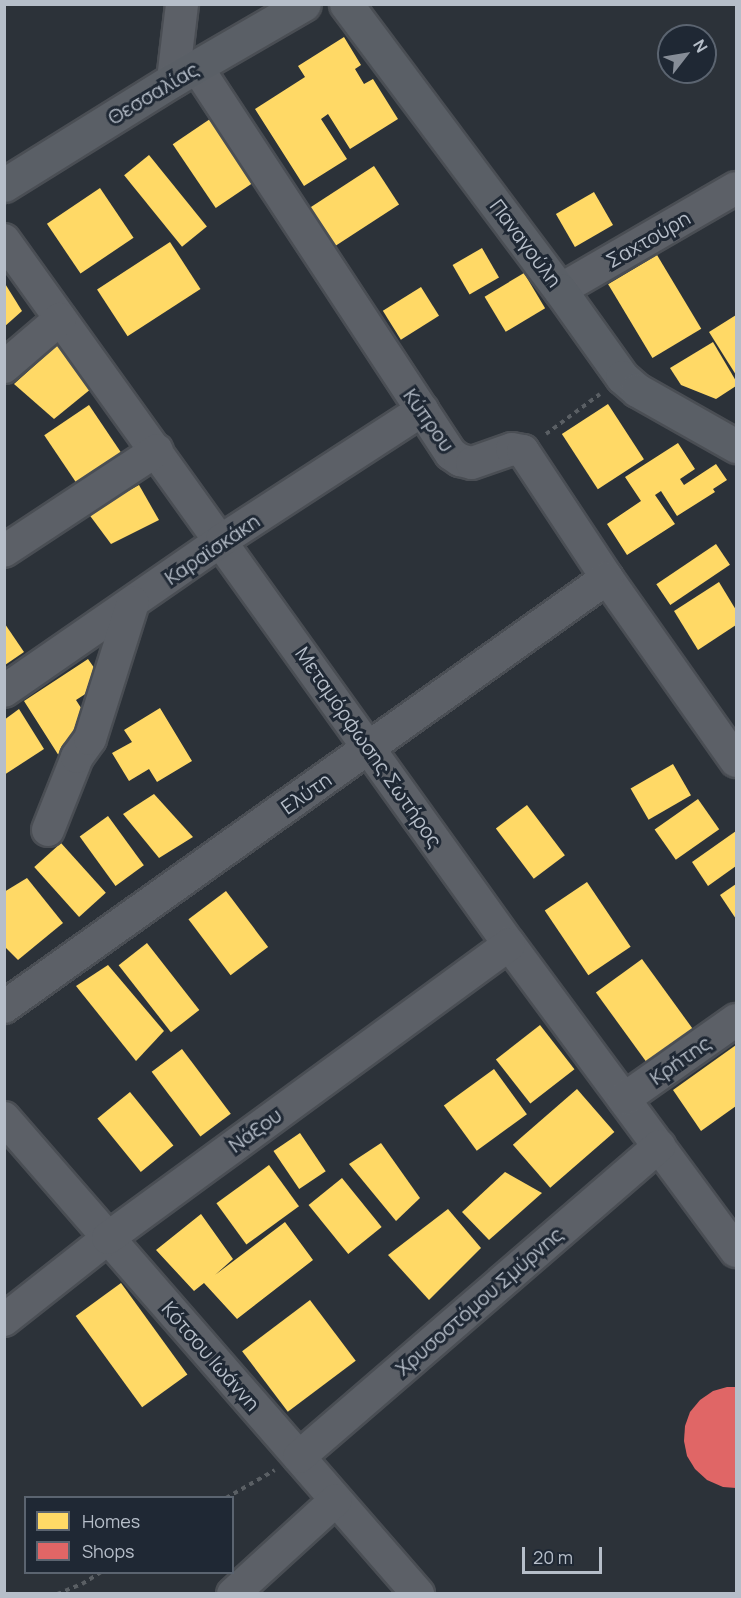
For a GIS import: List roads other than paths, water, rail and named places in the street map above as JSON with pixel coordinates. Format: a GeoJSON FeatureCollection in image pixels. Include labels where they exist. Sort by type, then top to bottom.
{"type":"FeatureCollection","features":[{"type":"Feature","properties":{"kind":"street"},"geometry":{"type":"LineString","coordinates":[[182,4],[185,73]]}},
{"type":"Feature","properties":{"kind":"street","name":"Θεσσαλίας"},"geometry":{"type":"LineString","coordinates":[[4,185],[185,73],[304,4]]}},
{"type":"Feature","properties":{"kind":"street","name":"Παναγούλη"},"geometry":{"type":"LineString","coordinates":[[346,4],[560,290],[622,377],[637,390],[734,441]]}},
{"type":"Feature","properties":{"kind":"street","name":"Κύπρου"},"geometry":{"type":"LineString","coordinates":[[185,73],[451,454],[460,460],[479,462],[512,449],[523,451],[607,578]]}},
{"type":"Feature","properties":{"kind":"street","name":"Σαχτούρη"},"geometry":{"type":"LineString","coordinates":[[560,290],[736,188]]}},
{"type":"Feature","properties":{"kind":"street","name":"Μεταμόρφωσης Σωτήρος"},"geometry":{"type":"LineString","coordinates":[[4,240],[222,540],[509,944],[736,1251]]}},
{"type":"Feature","properties":{"kind":"street"},"geometry":{"type":"LineString","coordinates":[[4,367],[60,319]]}},
{"type":"Feature","properties":{"kind":"street","name":"Καραϊσκάκη"},"geometry":{"type":"LineString","coordinates":[[4,691],[222,540],[422,410]]}},
{"type":"Feature","properties":{"kind":"street"},"geometry":{"type":"LineString","coordinates":[[4,551],[157,450]]}},
{"type":"Feature","properties":{"kind":"street"},"geometry":{"type":"LineString","coordinates":[[607,578],[736,761]]}},
{"type":"Feature","properties":{"kind":"street","name":"Ελύτη"},"geometry":{"type":"LineString","coordinates":[[4,1007],[607,578]]}},
{"type":"Feature","properties":{"kind":"street"},"geometry":{"type":"LineString","coordinates":[[48,830],[77,757],[90,739],[133,603]]}},
{"type":"Feature","properties":{"kind":"street","name":"Νάξου"},"geometry":{"type":"LineString","coordinates":[[4,1320],[108,1238],[509,944]]}},
{"type":"Feature","properties":{"kind":"street","name":"Κρήτης"},"geometry":{"type":"LineString","coordinates":[[624,1099],[736,1020]]}},
{"type":"Feature","properties":{"kind":"street","name":"Κότσου Ιωάννη"},"geometry":{"type":"LineString","coordinates":[[4,1118],[418,1593]]}},
{"type":"Feature","properties":{"kind":"street","name":"Χρυσοστόμου Σμύρνης"},"geometry":{"type":"LineString","coordinates":[[299,1456],[659,1146]]}},
{"type":"Feature","properties":{"kind":"street"},"geometry":{"type":"LineString","coordinates":[[232,1593],[336,1500]]}}]}
